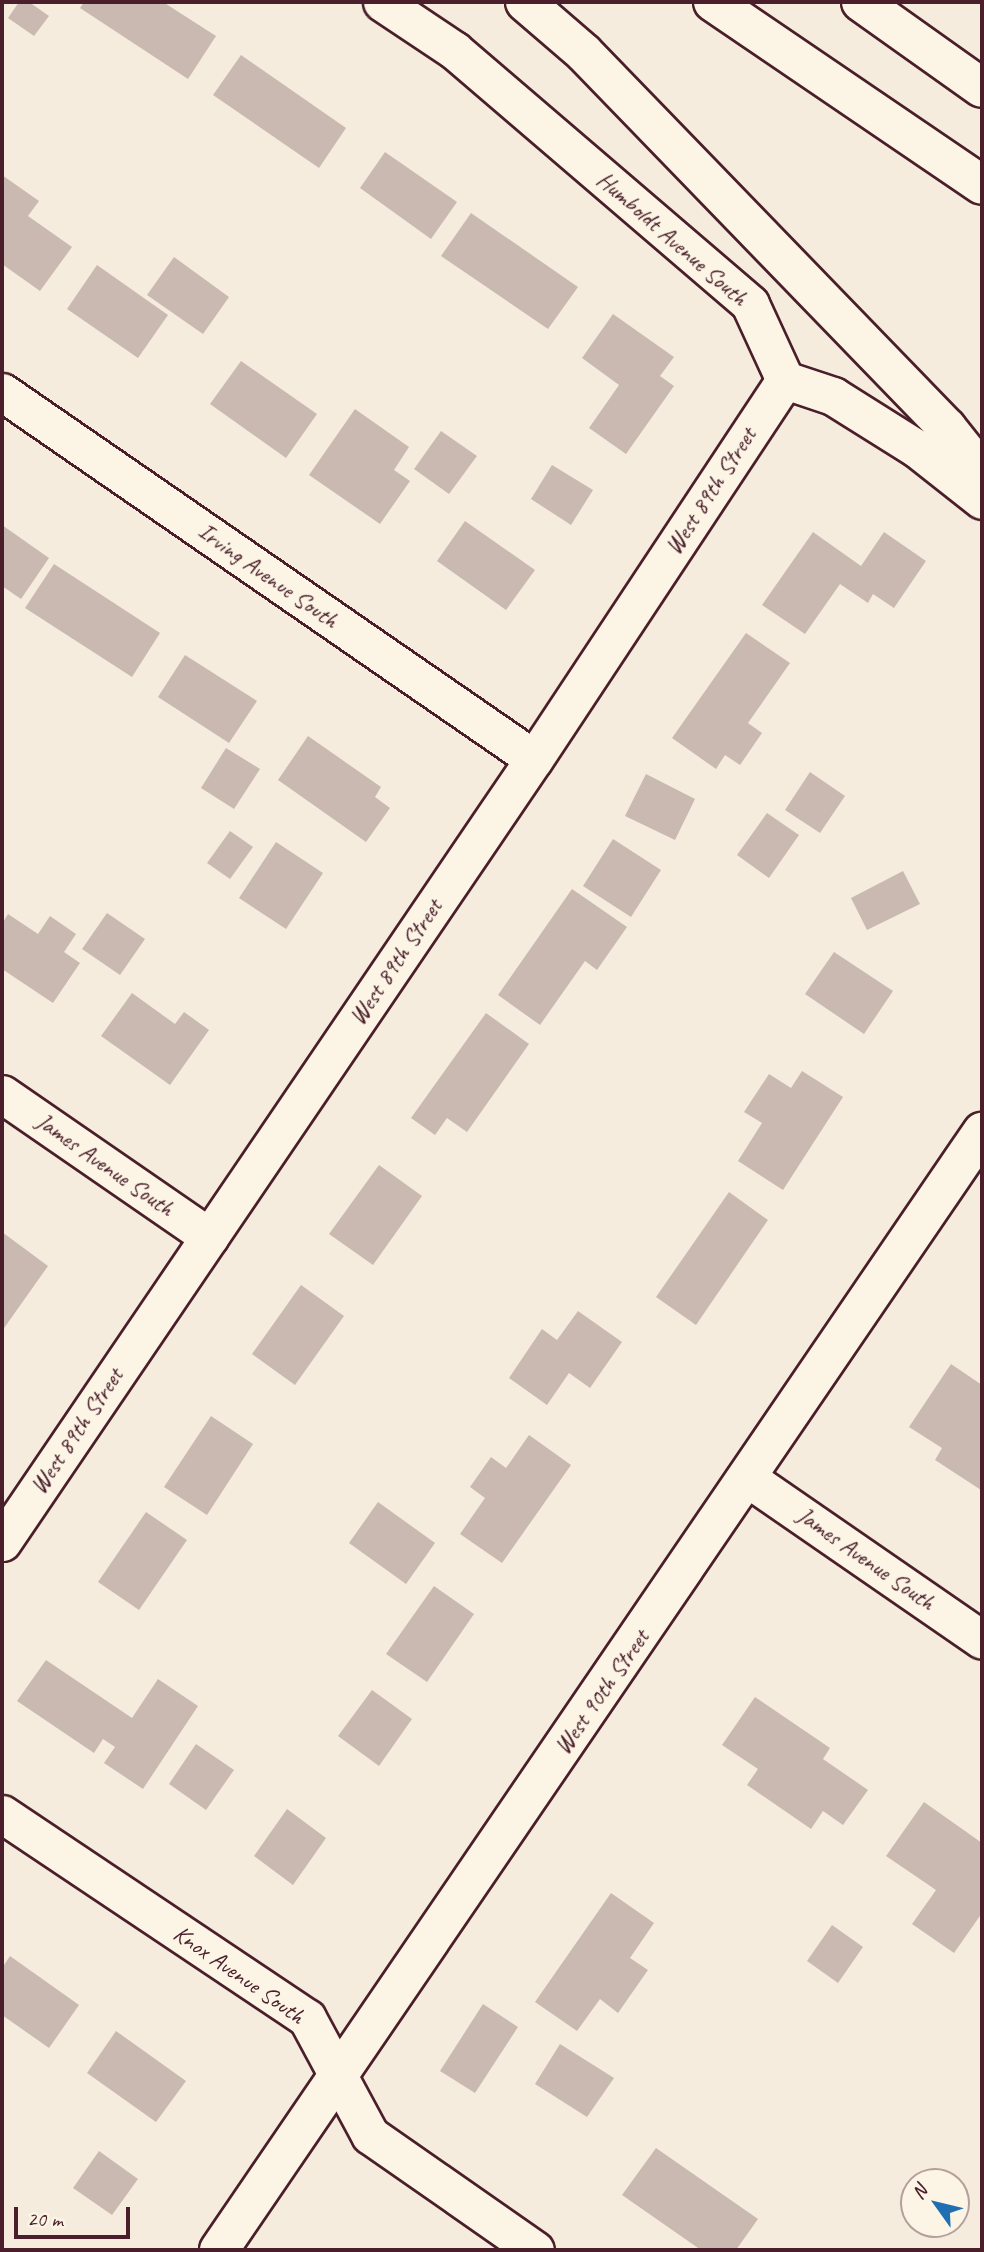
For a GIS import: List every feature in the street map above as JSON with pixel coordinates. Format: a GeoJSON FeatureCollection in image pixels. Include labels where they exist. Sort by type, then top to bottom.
{"type":"FeatureCollection","features":[{"type":"Feature","properties":{"kind":"main road"},"geometry":{"type":"LineString","coordinates":[[525,2],[584,53],[947,428],[982,472]]}},
{"type":"Feature","properties":{"kind":"main road"},"geometry":{"type":"LineString","coordinates":[[713,2],[982,185]]}},
{"type":"Feature","properties":{"kind":"main road"},"geometry":{"type":"LineString","coordinates":[[861,2],[982,88]]}},
{"type":"Feature","properties":{"kind":"main road","name":"West 90th Street"},"geometry":{"type":"LineString","coordinates":[[219,2250],[749,1479],[982,1132]]}},
{"type":"Feature","properties":{"kind":"street","name":"Humboldt Avenue South"},"geometry":{"type":"LineString","coordinates":[[382,2],[454,50],[750,304],[785,380]]}},
{"type":"Feature","properties":{"kind":"street"},"geometry":{"type":"LineString","coordinates":[[785,380],[833,396],[916,448],[982,500]]}},
{"type":"Feature","properties":{"kind":"street","name":"West 89th Street"},"geometry":{"type":"LineString","coordinates":[[2,1542],[534,759],[785,380]]}},
{"type":"Feature","properties":{"kind":"street","name":"Irving Avenue South"},"geometry":{"type":"LineString","coordinates":[[2,393],[534,759]]}},
{"type":"Feature","properties":{"kind":"street","name":"James Avenue South"},"geometry":{"type":"LineString","coordinates":[[2,1094],[209,1237]]}},
{"type":"Feature","properties":{"kind":"street","name":"James Avenue South"},"geometry":{"type":"LineString","coordinates":[[749,1479],[982,1640]]}},
{"type":"Feature","properties":{"kind":"street","name":"Knox Avenue South"},"geometry":{"type":"LineString","coordinates":[[2,1814],[307,2018],[370,2135],[535,2250]]}},
{"type":"Feature","properties":{"kind":"building"},"geometry":{"type":"Polygon","coordinates":[[[19,2],[29,2],[49,16],[34,36],[8,18],[19,2]]]}},
{"type":"Feature","properties":{"kind":"building"},"geometry":{"type":"Polygon","coordinates":[[[84,2],[163,2],[216,36],[188,79],[80,8],[84,2]]]}},
{"type":"Feature","properties":{"kind":"building"},"geometry":{"type":"Polygon","coordinates":[[[241,55],[346,128],[319,168],[213,95],[241,55]]]}},
{"type":"Feature","properties":{"kind":"building"},"geometry":{"type":"Polygon","coordinates":[[[385,152],[457,202],[431,239],[360,188],[385,152]]]}},
{"type":"Feature","properties":{"kind":"building"},"geometry":{"type":"Polygon","coordinates":[[[2,175],[39,201],[28,216],[72,247],[40,291],[2,264],[2,175]]]}},
{"type":"Feature","properties":{"kind":"building"},"geometry":{"type":"Polygon","coordinates":[[[471,213],[578,287],[548,329],[441,256],[471,213]]]}},
{"type":"Feature","properties":{"kind":"building"},"geometry":{"type":"Polygon","coordinates":[[[174,257],[229,297],[203,334],[147,295],[174,257]]]}},
{"type":"Feature","properties":{"kind":"building"},"geometry":{"type":"Polygon","coordinates":[[[97,265],[168,315],[138,358],[67,309],[97,265]]]}},
{"type":"Feature","properties":{"kind":"building"},"geometry":{"type":"Polygon","coordinates":[[[613,314],[674,357],[660,376],[674,386],[626,454],[589,428],[619,385],[582,358],[613,314]]]}},
{"type":"Feature","properties":{"kind":"building"},"geometry":{"type":"Polygon","coordinates":[[[241,361],[317,414],[286,458],[210,404],[241,361]]]}},
{"type":"Feature","properties":{"kind":"building"},"geometry":{"type":"Polygon","coordinates":[[[355,409],[409,447],[394,470],[410,481],[380,524],[309,475],[355,409]]]}},
{"type":"Feature","properties":{"kind":"building"},"geometry":{"type":"Polygon","coordinates":[[[441,431],[477,456],[449,494],[414,469],[441,431]]]}},
{"type":"Feature","properties":{"kind":"building"},"geometry":{"type":"Polygon","coordinates":[[[552,465],[593,490],[571,525],[531,499],[552,465]]]}},
{"type":"Feature","properties":{"kind":"building"},"geometry":{"type":"Polygon","coordinates":[[[465,521],[535,570],[506,610],[437,561],[465,521]]]}},
{"type":"Feature","properties":{"kind":"building"},"geometry":{"type":"Polygon","coordinates":[[[2,525],[49,558],[21,599],[2,586],[2,525]]]}},
{"type":"Feature","properties":{"kind":"building"},"geometry":{"type":"Polygon","coordinates":[[[813,532],[861,566],[884,532],[926,561],[894,608],[873,594],[868,603],[840,584],[805,634],[762,605],[813,532]]]}},
{"type":"Feature","properties":{"kind":"building"},"geometry":{"type":"Polygon","coordinates":[[[54,564],[160,633],[132,677],[25,608],[54,564]]]}},
{"type":"Feature","properties":{"kind":"building"},"geometry":{"type":"Polygon","coordinates":[[[746,633],[790,663],[748,723],[762,733],[740,765],[725,755],[716,769],[672,738],[746,633]]]}},
{"type":"Feature","properties":{"kind":"building"},"geometry":{"type":"Polygon","coordinates":[[[185,655],[257,701],[229,743],[158,697],[185,655]]]}},
{"type":"Feature","properties":{"kind":"building"},"geometry":{"type":"Polygon","coordinates":[[[308,736],[381,787],[375,797],[390,808],[366,842],[278,780],[308,736]]]}},
{"type":"Feature","properties":{"kind":"building"},"geometry":{"type":"Polygon","coordinates":[[[226,748],[260,769],[234,809],[201,788],[226,748]]]}},
{"type":"Feature","properties":{"kind":"building"},"geometry":{"type":"Polygon","coordinates":[[[810,772],[845,796],[820,833],[785,810],[810,772]]]}},
{"type":"Feature","properties":{"kind":"building"},"geometry":{"type":"Polygon","coordinates":[[[646,774],[695,799],[675,840],[625,816],[646,774]]]}},
{"type":"Feature","properties":{"kind":"building"},"geometry":{"type":"Polygon","coordinates":[[[767,813],[799,835],[769,878],[737,855],[767,813]]]}},
{"type":"Feature","properties":{"kind":"building"},"geometry":{"type":"Polygon","coordinates":[[[230,831],[253,847],[230,879],[207,863],[230,831]]]}},
{"type":"Feature","properties":{"kind":"building"},"geometry":{"type":"Polygon","coordinates":[[[613,839],[661,870],[631,917],[583,886],[613,839]]]}},
{"type":"Feature","properties":{"kind":"building"},"geometry":{"type":"Polygon","coordinates":[[[276,842],[323,873],[286,929],[239,898],[276,842]]]}},
{"type":"Feature","properties":{"kind":"building"},"geometry":{"type":"Polygon","coordinates":[[[903,871],[920,904],[867,930],[851,898],[903,871]]]}},
{"type":"Feature","properties":{"kind":"building"},"geometry":{"type":"Polygon","coordinates":[[[572,889],[627,927],[597,970],[585,961],[540,1025],[498,995],[572,889]]]}},
{"type":"Feature","properties":{"kind":"building"},"geometry":{"type":"Polygon","coordinates":[[[107,913],[145,939],[120,975],[82,949],[107,913]]]}},
{"type":"Feature","properties":{"kind":"building"},"geometry":{"type":"Polygon","coordinates":[[[8,914],[38,934],[50,916],[76,934],[64,952],[80,963],[53,1003],[2,969],[2,924],[8,914]]]}},
{"type":"Feature","properties":{"kind":"building"},"geometry":{"type":"Polygon","coordinates":[[[834,952],[893,991],[864,1034],[805,994],[834,952]]]}},
{"type":"Feature","properties":{"kind":"building"},"geometry":{"type":"Polygon","coordinates":[[[132,993],[175,1024],[184,1012],[209,1030],[170,1085],[101,1036],[132,993]]]}},
{"type":"Feature","properties":{"kind":"building"},"geometry":{"type":"Polygon","coordinates":[[[486,1013],[529,1044],[467,1132],[447,1118],[435,1135],[411,1118],[486,1013]]]}},
{"type":"Feature","properties":{"kind":"building"},"geometry":{"type":"Polygon","coordinates":[[[802,1071],[843,1097],[783,1190],[738,1161],[762,1123],[744,1112],[769,1074],[791,1088],[802,1071]]]}},
{"type":"Feature","properties":{"kind":"building"},"geometry":{"type":"Polygon","coordinates":[[[379,1165],[422,1196],[373,1265],[329,1234],[379,1165]]]}},
{"type":"Feature","properties":{"kind":"building"},"geometry":{"type":"Polygon","coordinates":[[[729,1192],[768,1220],[696,1325],[656,1297],[729,1192]]]}},
{"type":"Feature","properties":{"kind":"building"},"geometry":{"type":"Polygon","coordinates":[[[2,1232],[48,1266],[2,1331],[2,1232]]]}},
{"type":"Feature","properties":{"kind":"building"},"geometry":{"type":"Polygon","coordinates":[[[301,1285],[344,1316],[295,1385],[252,1354],[301,1285]]]}},
{"type":"Feature","properties":{"kind":"building"},"geometry":{"type":"Polygon","coordinates":[[[578,1311],[622,1342],[590,1388],[569,1373],[547,1405],[509,1378],[542,1329],[557,1340],[578,1311]]]}},
{"type":"Feature","properties":{"kind":"building"},"geometry":{"type":"Polygon","coordinates":[[[951,1364],[982,1385],[981,1490],[935,1460],[942,1448],[909,1427],[951,1364]]]}},
{"type":"Feature","properties":{"kind":"building"},"geometry":{"type":"Polygon","coordinates":[[[211,1416],[253,1444],[207,1515],[164,1487],[211,1416]]]}},
{"type":"Feature","properties":{"kind":"building"},"geometry":{"type":"Polygon","coordinates":[[[529,1435],[571,1465],[502,1563],[460,1534],[485,1498],[470,1487],[491,1457],[506,1468],[529,1435]]]}},
{"type":"Feature","properties":{"kind":"building"},"geometry":{"type":"Polygon","coordinates":[[[378,1502],[435,1543],[406,1584],[349,1543],[378,1502]]]}},
{"type":"Feature","properties":{"kind":"building"},"geometry":{"type":"Polygon","coordinates":[[[146,1512],[187,1540],[139,1610],[98,1582],[146,1512]]]}},
{"type":"Feature","properties":{"kind":"building"},"geometry":{"type":"Polygon","coordinates":[[[434,1586],[474,1614],[427,1682],[386,1654],[434,1586]]]}},
{"type":"Feature","properties":{"kind":"building"},"geometry":{"type":"Polygon","coordinates":[[[46,1660],[132,1718],[158,1679],[198,1706],[143,1789],[104,1763],[115,1747],[103,1739],[94,1753],[17,1701],[46,1660]]]}},
{"type":"Feature","properties":{"kind":"building"},"geometry":{"type":"Polygon","coordinates":[[[372,1690],[412,1719],[379,1766],[338,1736],[372,1690]]]}},
{"type":"Feature","properties":{"kind":"building"},"geometry":{"type":"Polygon","coordinates":[[[755,1697],[830,1748],[823,1759],[868,1790],[843,1825],[823,1811],[811,1829],[747,1785],[758,1769],[722,1745],[755,1697]]]}},
{"type":"Feature","properties":{"kind":"building"},"geometry":{"type":"Polygon","coordinates":[[[196,1744],[234,1770],[206,1810],[169,1784],[196,1744]]]}},
{"type":"Feature","properties":{"kind":"building"},"geometry":{"type":"Polygon","coordinates":[[[924,1802],[982,1843],[982,1913],[954,1953],[912,1924],[936,1890],[886,1856],[924,1802]]]}},
{"type":"Feature","properties":{"kind":"building"},"geometry":{"type":"Polygon","coordinates":[[[287,1809],[326,1838],[293,1885],[254,1856],[287,1809]]]}},
{"type":"Feature","properties":{"kind":"building"},"geometry":{"type":"Polygon","coordinates":[[[611,1893],[654,1923],[630,1958],[648,1970],[618,2013],[600,1999],[577,2031],[535,2002],[611,1893]]]}},
{"type":"Feature","properties":{"kind":"building"},"geometry":{"type":"Polygon","coordinates":[[[832,1925],[863,1947],[838,1983],[807,1961],[832,1925]]]}},
{"type":"Feature","properties":{"kind":"building"},"geometry":{"type":"Polygon","coordinates":[[[10,1956],[79,2005],[49,2048],[2,2015],[2,1968],[10,1956]]]}},
{"type":"Feature","properties":{"kind":"building"},"geometry":{"type":"Polygon","coordinates":[[[483,2004],[518,2027],[475,2093],[440,2071],[483,2004]]]}},
{"type":"Feature","properties":{"kind":"building"},"geometry":{"type":"Polygon","coordinates":[[[116,2031],[186,2081],[156,2122],[87,2073],[116,2031]]]}},
{"type":"Feature","properties":{"kind":"building"},"geometry":{"type":"Polygon","coordinates":[[[560,2044],[614,2078],[587,2117],[535,2084],[560,2044]]]}},
{"type":"Feature","properties":{"kind":"building"},"geometry":{"type":"Polygon","coordinates":[[[656,2148],[758,2219],[736,2250],[701,2250],[622,2195],[656,2148]]]}},
{"type":"Feature","properties":{"kind":"building"},"geometry":{"type":"Polygon","coordinates":[[[99,2151],[138,2179],[112,2215],[73,2188],[99,2151]]]}}]}
